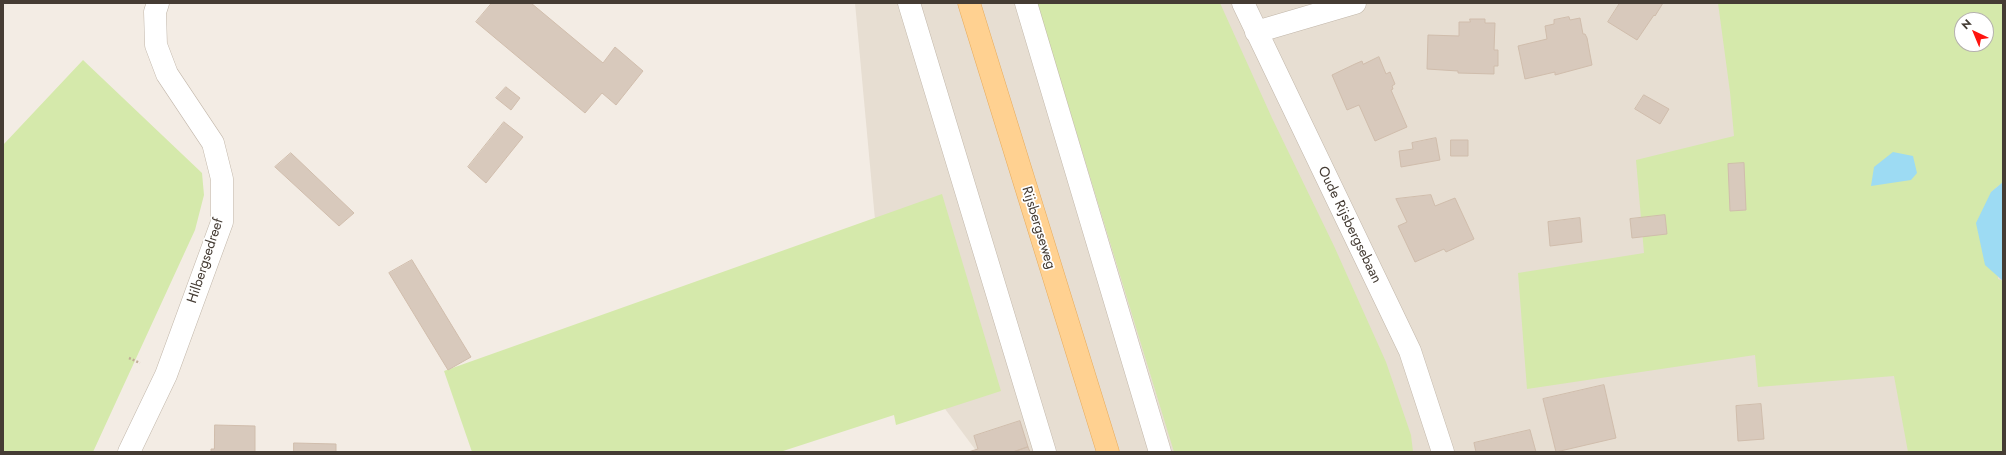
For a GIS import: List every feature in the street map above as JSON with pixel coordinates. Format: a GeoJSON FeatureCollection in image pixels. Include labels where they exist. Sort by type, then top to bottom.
{"type":"FeatureCollection","features":[{"type":"Feature","properties":{"kind":"main road","name":"Rijsbergseweg"},"geometry":{"type":"LineString","coordinates":[[969,3],[1108,452]]}},
{"type":"Feature","properties":{"kind":"street","name":"Hilbergsedreef"},"geometry":{"type":"LineString","coordinates":[[129,452],[166,375],[222,222],[222,179],[213,143],[167,74],[156,45],[155,12],[158,3]]}},
{"type":"Feature","properties":{"kind":"street"},"geometry":{"type":"LineString","coordinates":[[909,3],[1045,452]]}},
{"type":"Feature","properties":{"kind":"street"},"geometry":{"type":"LineString","coordinates":[[1026,3],[1160,452]]}},
{"type":"Feature","properties":{"kind":"street","name":"Oude Rijsbergsebaan"},"geometry":{"type":"LineString","coordinates":[[1243,3],[1410,351],[1444,452]]}},
{"type":"Feature","properties":{"kind":"street"},"geometry":{"type":"LineString","coordinates":[[1256,32],[1355,3]]}},
{"type":"Feature","properties":{"kind":"shaded area"},"geometry":{"type":"Polygon","coordinates":[[[855,3],[1909,3],[1954,41],[1954,52],[1967,52],[2003,82],[2003,452],[977,452],[885,328],[855,3]]]}},
{"type":"Feature","properties":{"kind":"green space"},"geometry":{"type":"Polygon","coordinates":[[[1037,3],[1220,3],[1272,118],[1334,246],[1386,362],[1411,435],[1413,452],[1174,452],[1037,3]]]}},
{"type":"Feature","properties":{"kind":"green space"},"geometry":{"type":"Polygon","coordinates":[[[1718,3],[2003,3],[2003,182],[1991,192],[1998,279],[2003,281],[2003,452],[1908,452],[1894,376],[1758,387],[1755,355],[1527,389],[1518,273],[1644,253],[1636,160],[1734,136],[1730,92],[1718,3]]]}},
{"type":"Feature","properties":{"kind":"green space"},"geometry":{"type":"Polygon","coordinates":[[[83,60],[202,173],[204,195],[195,230],[93,452],[3,452],[3,145],[83,60]]]}},
{"type":"Feature","properties":{"kind":"green space"},"geometry":{"type":"Polygon","coordinates":[[[942,194],[1001,391],[896,425],[894,415],[780,452],[472,452],[444,371],[942,194]]]}},
{"type":"Feature","properties":{"kind":"water"},"geometry":{"type":"Polygon","coordinates":[[[1893,152],[1913,156],[1917,173],[1911,180],[1871,186],[1874,167],[1893,152]]]}},
{"type":"Feature","properties":{"kind":"water"},"geometry":{"type":"Polygon","coordinates":[[[2003,182],[2003,281],[1985,265],[1976,223],[1991,192],[2003,182]]]}},
{"type":"Feature","properties":{"kind":"building"},"geometry":{"type":"Polygon","coordinates":[[[492,3],[531,3],[603,63],[615,47],[643,71],[616,105],[602,93],[585,113],[476,22],[492,3]]]}},
{"type":"Feature","properties":{"kind":"building"},"geometry":{"type":"Polygon","coordinates":[[[1620,3],[1663,3],[1637,40],[1608,22],[1620,3]]]}},
{"type":"Feature","properties":{"kind":"building"},"geometry":{"type":"Polygon","coordinates":[[[1569,17],[1570,20],[1580,18],[1583,34],[1585,34],[1587,38],[1592,65],[1555,75],[1555,72],[1525,79],[1518,46],[1547,39],[1545,26],[1554,24],[1554,20],[1569,17]]]}},
{"type":"Feature","properties":{"kind":"building"},"geometry":{"type":"Polygon","coordinates":[[[1470,19],[1485,19],[1485,23],[1495,23],[1494,50],[1498,50],[1498,66],[1494,66],[1494,74],[1458,73],[1458,71],[1427,69],[1428,35],[1459,36],[1459,22],[1470,22],[1470,19]]]}},
{"type":"Feature","properties":{"kind":"building"},"geometry":{"type":"Polygon","coordinates":[[[1379,57],[1386,74],[1390,72],[1395,84],[1392,86],[1393,89],[1391,90],[1407,127],[1375,141],[1359,105],[1347,110],[1332,75],[1362,61],[1363,64],[1379,57]]]}},
{"type":"Feature","properties":{"kind":"building"},"geometry":{"type":"Polygon","coordinates":[[[506,87],[520,98],[511,110],[496,98],[506,87]]]}},
{"type":"Feature","properties":{"kind":"building"},"geometry":{"type":"Polygon","coordinates":[[[1644,95],[1669,109],[1660,124],[1635,109],[1644,95]]]}},
{"type":"Feature","properties":{"kind":"building"},"geometry":{"type":"Polygon","coordinates":[[[504,122],[523,137],[486,183],[468,167],[504,122]]]}},
{"type":"Feature","properties":{"kind":"building"},"geometry":{"type":"Polygon","coordinates":[[[1436,138],[1440,160],[1401,167],[1399,151],[1413,149],[1412,143],[1436,138]]]}},
{"type":"Feature","properties":{"kind":"building"},"geometry":{"type":"Polygon","coordinates":[[[1451,140],[1468,140],[1468,156],[1451,156],[1451,140]]]}},
{"type":"Feature","properties":{"kind":"building"},"geometry":{"type":"Polygon","coordinates":[[[291,153],[354,213],[339,226],[275,167],[291,153]]]}},
{"type":"Feature","properties":{"kind":"building"},"geometry":{"type":"Polygon","coordinates":[[[1744,163],[1746,210],[1730,211],[1728,164],[1744,163]]]}},
{"type":"Feature","properties":{"kind":"building"},"geometry":{"type":"Polygon","coordinates":[[[1431,195],[1435,206],[1455,198],[1474,239],[1446,252],[1444,249],[1415,262],[1398,226],[1407,222],[1396,199],[1431,195]]]}},
{"type":"Feature","properties":{"kind":"building"},"geometry":{"type":"Polygon","coordinates":[[[1665,215],[1667,234],[1632,238],[1630,219],[1665,215]]]}},
{"type":"Feature","properties":{"kind":"building"},"geometry":{"type":"Polygon","coordinates":[[[1580,218],[1582,242],[1550,246],[1548,222],[1580,218]]]}},
{"type":"Feature","properties":{"kind":"building"},"geometry":{"type":"Polygon","coordinates":[[[412,260],[471,357],[448,370],[389,273],[412,260]]]}},
{"type":"Feature","properties":{"kind":"building"},"geometry":{"type":"Polygon","coordinates":[[[1604,385],[1616,438],[1556,452],[1543,399],[1604,385]]]}},
{"type":"Feature","properties":{"kind":"building"},"geometry":{"type":"Polygon","coordinates":[[[1761,404],[1764,439],[1738,441],[1736,406],[1761,404]]]}},
{"type":"Feature","properties":{"kind":"building"},"geometry":{"type":"Polygon","coordinates":[[[1020,421],[1028,447],[1013,452],[968,452],[978,449],[974,436],[1020,421]]]}},
{"type":"Feature","properties":{"kind":"building"},"geometry":{"type":"Polygon","coordinates":[[[215,425],[255,426],[255,452],[211,452],[211,449],[214,449],[215,425]]]}},
{"type":"Feature","properties":{"kind":"building"},"geometry":{"type":"Polygon","coordinates":[[[1530,430],[1536,452],[1476,452],[1474,443],[1530,430]]]}},
{"type":"Feature","properties":{"kind":"building"},"geometry":{"type":"Polygon","coordinates":[[[294,443],[336,444],[336,452],[294,452],[294,443]]]}},
{"type":"Feature","properties":{"kind":"building"},"geometry":{"type":"Polygon","coordinates":[[[1028,447],[1030,452],[1013,452],[1028,447]]]}}]}
